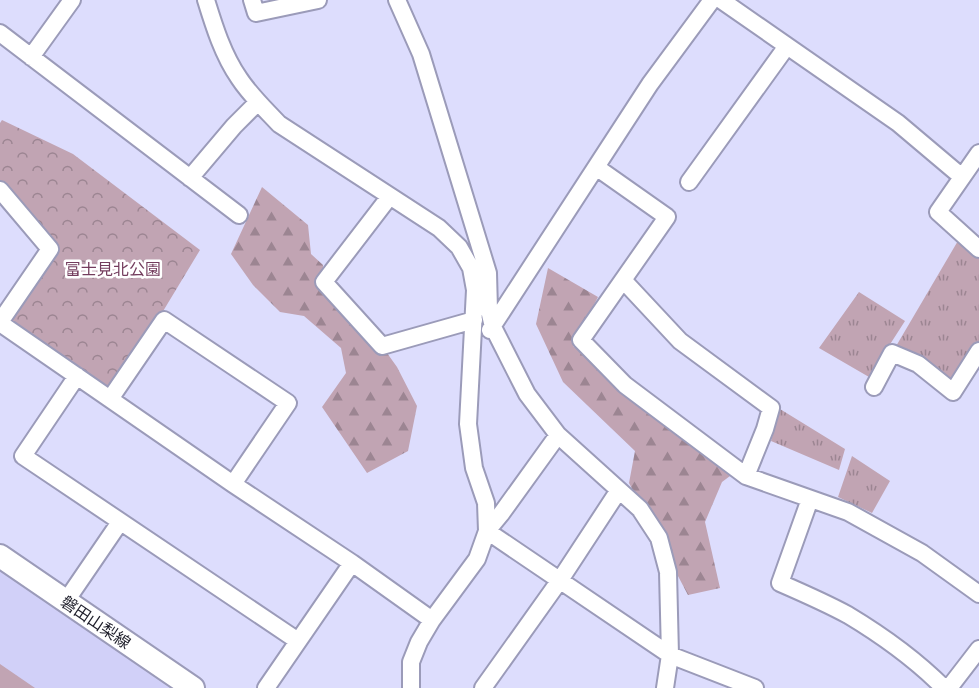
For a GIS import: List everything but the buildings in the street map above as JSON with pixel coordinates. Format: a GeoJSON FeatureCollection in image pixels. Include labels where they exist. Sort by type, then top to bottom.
{"type":"FeatureCollection","features":[{"type":"Feature","properties":{"kind":"main road","name":"磐田山梨線"},"geometry":{"type":"LineString","coordinates":[[0,556],[193,688]]}},
{"type":"Feature","properties":{"kind":"street"},"geometry":{"type":"LineString","coordinates":[[31,57],[72,0]]}},
{"type":"Feature","properties":{"kind":"street"},"geometry":{"type":"LineString","coordinates":[[206,0],[224,50],[238,77],[279,124],[439,228],[459,247],[471,268],[475,290],[468,424],[474,468],[486,503],[487,531]]}},
{"type":"Feature","properties":{"kind":"street"},"geometry":{"type":"LineString","coordinates":[[252,0],[256,13],[318,0]]}},
{"type":"Feature","properties":{"kind":"street"},"geometry":{"type":"LineString","coordinates":[[397,0],[421,54],[488,273],[489,310],[493,327],[527,394],[558,435],[640,509],[659,538],[668,572],[670,655],[665,688]]}},
{"type":"Feature","properties":{"kind":"street"},"geometry":{"type":"LineString","coordinates":[[472,350],[493,327],[650,84],[712,0]]}},
{"type":"Feature","properties":{"kind":"street"},"geometry":{"type":"LineString","coordinates":[[721,0],[898,123],[962,177]]}},
{"type":"Feature","properties":{"kind":"street"},"geometry":{"type":"LineString","coordinates":[[0,33],[239,215]]}},
{"type":"Feature","properties":{"kind":"street"},"geometry":{"type":"LineString","coordinates":[[689,182],[787,46]]}},
{"type":"Feature","properties":{"kind":"street"},"geometry":{"type":"LineString","coordinates":[[190,178],[234,126],[258,102]]}},
{"type":"Feature","properties":{"kind":"street"},"geometry":{"type":"LineString","coordinates":[[979,153],[938,212],[979,249]]}},
{"type":"Feature","properties":{"kind":"street"},"geometry":{"type":"LineString","coordinates":[[596,167],[667,217],[581,340],[625,385],[746,476],[848,512],[922,553],[979,594]]}},
{"type":"Feature","properties":{"kind":"street"},"geometry":{"type":"LineString","coordinates":[[0,190],[50,249],[0,323],[432,620]]}},
{"type":"Feature","properties":{"kind":"street"},"geometry":{"type":"LineString","coordinates":[[390,196],[324,282],[382,346],[474,320]]}},
{"type":"Feature","properties":{"kind":"street"},"geometry":{"type":"LineString","coordinates":[[623,280],[680,341],[771,408],[746,476]]}},
{"type":"Feature","properties":{"kind":"street"},"geometry":{"type":"LineString","coordinates":[[110,399],[164,320],[288,403],[233,484]]}},
{"type":"Feature","properties":{"kind":"street"},"geometry":{"type":"LineString","coordinates":[[874,387],[892,353],[918,364],[953,392],[979,351]]}},
{"type":"Feature","properties":{"kind":"street"},"geometry":{"type":"LineString","coordinates":[[76,376],[23,456],[298,641]]}},
{"type":"Feature","properties":{"kind":"street"},"geometry":{"type":"LineString","coordinates":[[411,688],[411,662],[419,642],[432,620],[477,559],[487,531],[558,435]]}},
{"type":"Feature","properties":{"kind":"street"},"geometry":{"type":"LineString","coordinates":[[483,688],[560,580],[619,490]]}},
{"type":"Feature","properties":{"kind":"street"},"geometry":{"type":"LineString","coordinates":[[810,499],[780,583],[846,614],[895,645],[945,688],[952,684],[979,649]]}},
{"type":"Feature","properties":{"kind":"street"},"geometry":{"type":"LineString","coordinates":[[66,601],[120,522]]}},
{"type":"Feature","properties":{"kind":"street"},"geometry":{"type":"LineString","coordinates":[[487,531],[670,655],[755,688]]}},
{"type":"Feature","properties":{"kind":"street"},"geometry":{"type":"LineString","coordinates":[[267,688],[351,563]]}},
{"type":"Feature","properties":{"kind":"shaded area"},"geometry":{"type":"Polygon","coordinates":[[[0,556],[193,688],[0,688],[0,556]]]}},
{"type":"Feature","properties":{"kind":"green space","name":"富士見北公園"},"geometry":{"type":"Polygon","coordinates":[[[2,120],[73,154],[200,250],[110,399],[0,322],[50,249],[0,190],[0,123],[2,120]]]}},
{"type":"Feature","properties":{"kind":"green space"},"geometry":{"type":"Polygon","coordinates":[[[262,187],[308,225],[311,254],[323,265],[324,282],[382,346],[397,367],[417,406],[408,451],[367,473],[322,407],[346,373],[341,348],[304,316],[280,312],[253,285],[231,254],[262,187]]]}},
{"type":"Feature","properties":{"kind":"green space"},"geometry":{"type":"Polygon","coordinates":[[[962,234],[979,249],[979,351],[953,392],[892,353],[962,234]]]}},
{"type":"Feature","properties":{"kind":"green space"},"geometry":{"type":"Polygon","coordinates":[[[548,268],[598,297],[573,346],[738,470],[722,482],[705,522],[720,588],[688,595],[629,483],[635,451],[563,382],[536,324],[548,268]]]}},
{"type":"Feature","properties":{"kind":"green space"},"geometry":{"type":"Polygon","coordinates":[[[859,292],[905,321],[869,377],[819,348],[859,292]]]}},
{"type":"Feature","properties":{"kind":"green space"},"geometry":{"type":"Polygon","coordinates":[[[780,409],[845,449],[839,470],[771,441],[780,409]]]}},
{"type":"Feature","properties":{"kind":"green space"},"geometry":{"type":"Polygon","coordinates":[[[852,456],[890,481],[872,513],[838,497],[852,456]]]}},
{"type":"Feature","properties":{"kind":"green space"},"geometry":{"type":"Polygon","coordinates":[[[0,664],[35,688],[0,688],[0,664]]]}}]}
